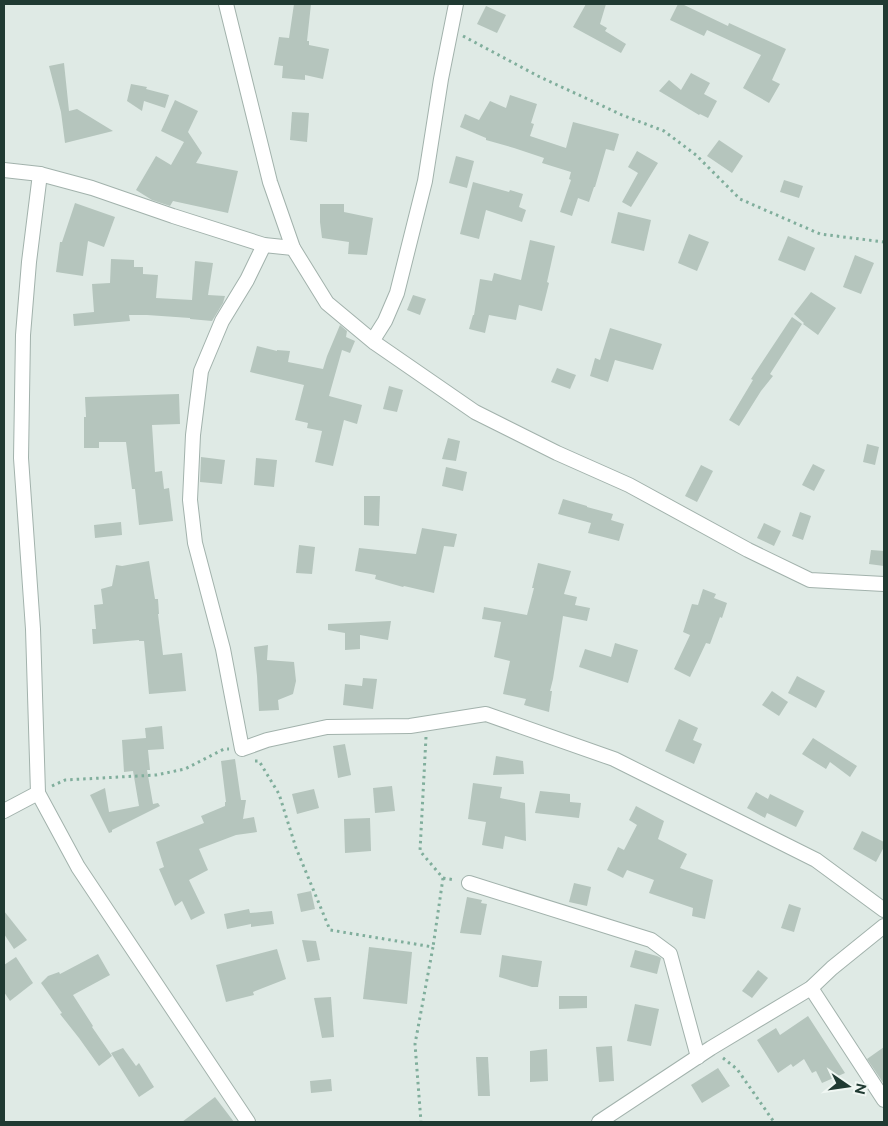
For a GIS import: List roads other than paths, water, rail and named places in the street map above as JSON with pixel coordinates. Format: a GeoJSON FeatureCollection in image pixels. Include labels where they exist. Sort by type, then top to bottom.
{"type":"FeatureCollection","features":[{"type":"Feature","properties":{"kind":"street"},"geometry":{"type":"LineString","coordinates":[[226,4],[270,182],[293,248],[327,303],[373,340],[475,412],[629,486],[748,550],[810,580],[884,584]]}},
{"type":"Feature","properties":{"kind":"street"},"geometry":{"type":"LineString","coordinates":[[373,340],[386,321],[396,293],[424,181],[456,4]]}},
{"type":"Feature","properties":{"kind":"street"},"geometry":{"type":"LineString","coordinates":[[4,170],[40,174],[92,188],[264,245],[293,248]]}},
{"type":"Feature","properties":{"kind":"street"},"geometry":{"type":"LineString","coordinates":[[40,174],[29,262],[23,335],[21,458],[33,629],[38,792],[78,867],[248,1122]]}},
{"type":"Feature","properties":{"kind":"street"},"geometry":{"type":"LineString","coordinates":[[264,245],[247,280],[222,321],[201,371],[193,435],[190,500],[195,543],[223,649],[242,749],[267,740],[327,727],[410,726],[486,714],[614,759],[816,860],[884,910]]}},
{"type":"Feature","properties":{"kind":"street"},"geometry":{"type":"LineString","coordinates":[[4,811],[38,792]]}},
{"type":"Feature","properties":{"kind":"street"},"geometry":{"type":"LineString","coordinates":[[469,883],[651,940],[670,954],[698,1057]]}},
{"type":"Feature","properties":{"kind":"street"},"geometry":{"type":"LineString","coordinates":[[599,1122],[711,1048],[811,988],[832,968],[884,926]]}},
{"type":"Feature","properties":{"kind":"street"},"geometry":{"type":"LineString","coordinates":[[811,988],[884,1100]]}}]}
